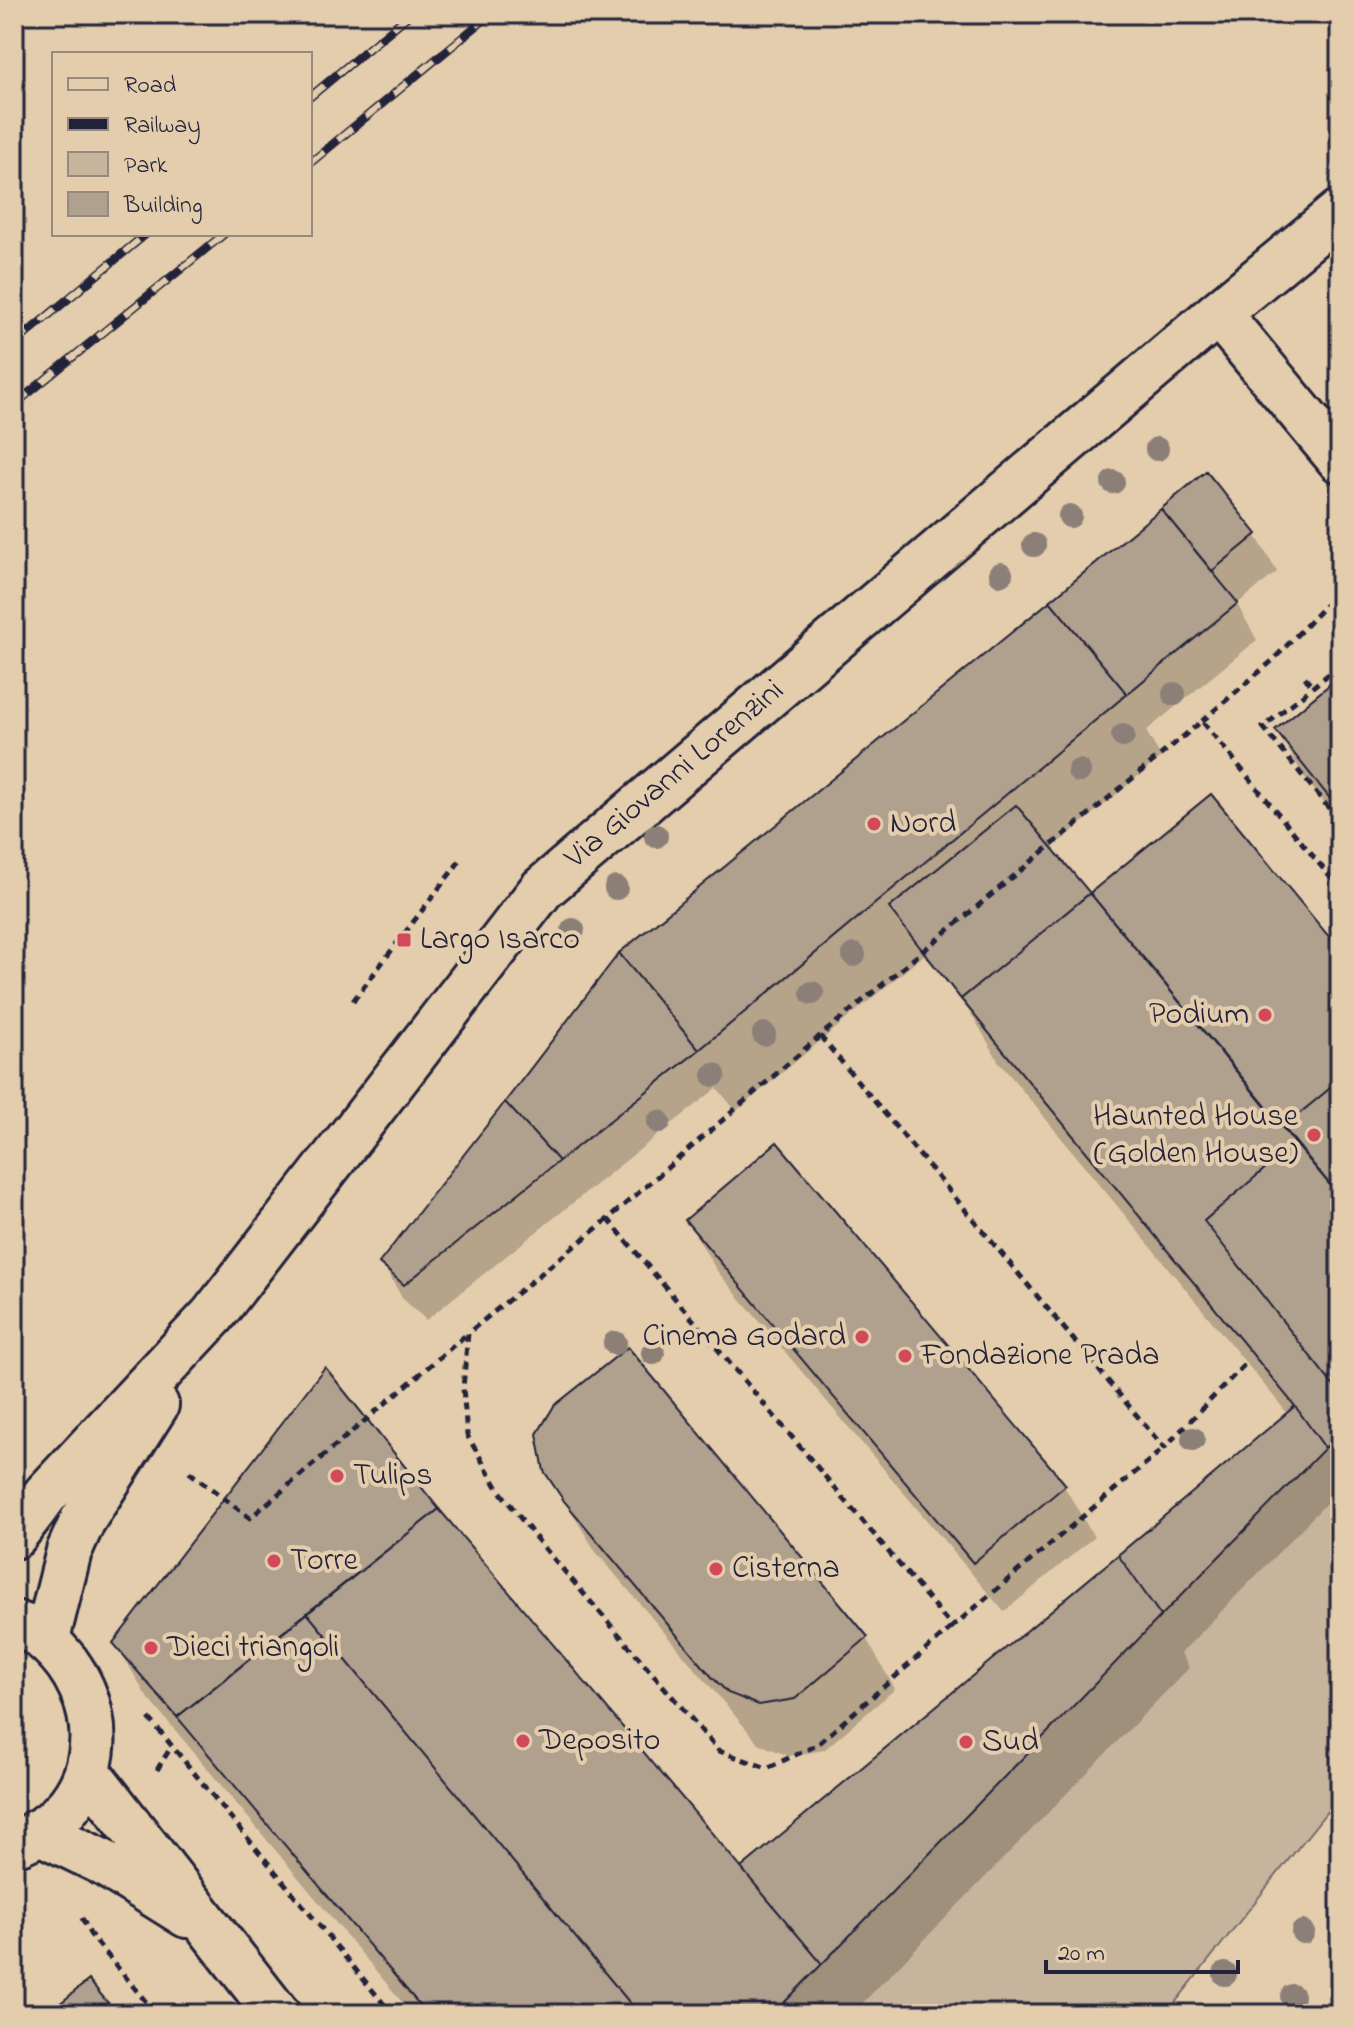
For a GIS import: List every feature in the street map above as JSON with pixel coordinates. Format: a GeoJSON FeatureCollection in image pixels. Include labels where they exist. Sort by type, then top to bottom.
{"type":"FeatureCollection","features":[{"type":"Feature","properties":{"kind":"street","name":"Via Giovanni Lorenzini"},"geometry":{"type":"LineString","coordinates":[[26,1837],[67,1805],[88,1772],[94,1738],[88,1701],[78,1679],[30,1631],[83,1520],[213,1315],[542,889],[1340,212]]}},
{"type":"Feature","properties":{"kind":"street"},"geometry":{"type":"LineString","coordinates":[[1218,313],[1339,458]]}},
{"type":"Feature","properties":{"kind":"street","name":"Via Giovanni Lorenzini"},"geometry":{"type":"LineString","coordinates":[[14,1536],[46,1494],[213,1315]]}},
{"type":"Feature","properties":{"kind":"street"},"geometry":{"type":"LineString","coordinates":[[88,1772],[277,2014]]}},
{"type":"Feature","properties":{"kind":"street","name":"Via Giovanni Lorenzini"},"geometry":{"type":"LineString","coordinates":[[26,1837],[102,1862],[207,1926]]}},
{"type":"Feature","properties":{"kind":"path"},"geometry":{"type":"LineString","coordinates":[[189,1472],[250,1518],[608,1219],[820,1036],[1202,721],[1272,661],[1336,594]]}},
{"type":"Feature","properties":{"kind":"path"},"geometry":{"type":"LineString","coordinates":[[1340,665],[1263,727],[1340,822]]}},
{"type":"Feature","properties":{"kind":"path"},"geometry":{"type":"LineString","coordinates":[[1305,677],[1312,687]]}},
{"type":"Feature","properties":{"kind":"path"},"geometry":{"type":"LineString","coordinates":[[1202,721],[1340,889]]}},
{"type":"Feature","properties":{"kind":"path"},"geometry":{"type":"LineString","coordinates":[[353,1001],[462,858]]}},
{"type":"Feature","properties":{"kind":"path"},"geometry":{"type":"LineString","coordinates":[[820,1036],[1164,1448]]}},
{"type":"Feature","properties":{"kind":"path"},"geometry":{"type":"LineString","coordinates":[[608,1219],[952,1627]]}},
{"type":"Feature","properties":{"kind":"path"},"geometry":{"type":"LineString","coordinates":[[468,1333],[463,1388],[467,1435],[499,1490],[535,1537],[719,1751],[767,1768],[817,1745],[1164,1448],[1245,1364]]}},
{"type":"Feature","properties":{"kind":"path"},"geometry":{"type":"LineString","coordinates":[[171,1747],[392,2014]]}},
{"type":"Feature","properties":{"kind":"path"},"geometry":{"type":"LineString","coordinates":[[76,1906],[90,1934],[156,2014]]}},
{"type":"Feature","properties":{"kind":"green space"},"geometry":{"type":"Polygon","coordinates":[[[1340,1432],[1340,1795],[1166,2014],[773,2014],[1340,1432]]]}},
{"type":"Feature","properties":{"kind":"building"},"geometry":{"type":"Polygon","coordinates":[[[1206,471],[1257,534],[1212,571],[1161,509],[1206,471]]]}},
{"type":"Feature","properties":{"kind":"building"},"geometry":{"type":"Polygon","coordinates":[[[1161,509],[1238,603],[1127,694],[1050,601],[1161,509]]]}},
{"type":"Feature","properties":{"kind":"building","name":"Nord"},"geometry":{"type":"Polygon","coordinates":[[[1050,601],[1127,694],[699,1050],[619,953],[1050,601]]]}},
{"type":"Feature","properties":{"kind":"building"},"geometry":{"type":"Polygon","coordinates":[[[1340,676],[1340,811],[1275,730],[1340,676]]]}},
{"type":"Feature","properties":{"kind":"building","name":"Podium"},"geometry":{"type":"Polygon","coordinates":[[[1211,794],[1340,950],[1340,1080],[1283,1127],[1090,893],[1211,794]]]}},
{"type":"Feature","properties":{"kind":"building"},"geometry":{"type":"Polygon","coordinates":[[[1016,805],[1090,893],[961,999],[889,908],[1016,805]]]}},
{"type":"Feature","properties":{"kind":"building"},"geometry":{"type":"Polygon","coordinates":[[[1090,893],[1295,1143],[1204,1221],[1340,1394],[1340,1432],[1325,1448],[1295,1406],[961,999],[1090,893]]]}},
{"type":"Feature","properties":{"kind":"building"},"geometry":{"type":"Polygon","coordinates":[[[619,953],[699,1050],[559,1161],[505,1102],[619,953]]]}},
{"type":"Feature","properties":{"kind":"building","name":"Haunted House (Golden House)"},"geometry":{"type":"Polygon","coordinates":[[[1340,1080],[1340,1197],[1283,1127],[1340,1080]]]}},
{"type":"Feature","properties":{"kind":"building"},"geometry":{"type":"Polygon","coordinates":[[[505,1102],[559,1161],[404,1285],[379,1263],[505,1102]]]}},
{"type":"Feature","properties":{"kind":"building","name":"Cinema Godard"},"geometry":{"type":"Polygon","coordinates":[[[777,1142],[1066,1485],[973,1563],[685,1220],[777,1142]]]}},
{"type":"Feature","properties":{"kind":"building"},"geometry":{"type":"Polygon","coordinates":[[[1295,1143],[1340,1197],[1340,1394],[1204,1221],[1295,1143]]]}},
{"type":"Feature","properties":{"kind":"building","name":"Cisterna"},"geometry":{"type":"Polygon","coordinates":[[[628,1347],[868,1637],[795,1699],[759,1705],[728,1693],[564,1501],[544,1471],[537,1434],[554,1406],[628,1347]]]}},
{"type":"Feature","properties":{"kind":"building","name":"Torre"},"geometry":{"type":"Polygon","coordinates":[[[325,1367],[439,1509],[177,1717],[113,1643],[325,1367]]]}},
{"type":"Feature","properties":{"kind":"building"},"geometry":{"type":"Polygon","coordinates":[[[1295,1406],[1325,1448],[1161,1616],[1118,1555],[1295,1406]]]}},
{"type":"Feature","properties":{"kind":"building","name":"Deposito"},"geometry":{"type":"Polygon","coordinates":[[[439,1509],[822,1964],[773,2014],[639,2014],[307,1613],[439,1509]]]}},
{"type":"Feature","properties":{"kind":"building","name":"Sud"},"geometry":{"type":"Polygon","coordinates":[[[1118,1555],[1161,1616],[822,1964],[741,1868],[1118,1555]]]}},
{"type":"Feature","properties":{"kind":"building"},"geometry":{"type":"Polygon","coordinates":[[[307,1613],[639,2014],[427,2014],[177,1717],[307,1613]]]}},
{"type":"Feature","properties":{"kind":"building"},"geometry":{"type":"Polygon","coordinates":[[[89,1980],[117,2014],[47,2014],[89,1980]]]}},
{"type":"Feature","properties":{"kind":"railway"},"geometry":{"type":"LineString","coordinates":[[312,95],[410,14]]}},
{"type":"Feature","properties":{"kind":"railway"},"geometry":{"type":"LineString","coordinates":[[312,161],[491,14]]}},
{"type":"Feature","properties":{"kind":"railway"},"geometry":{"type":"LineString","coordinates":[[14,344],[144,236]]}},
{"type":"Feature","properties":{"kind":"railway"},"geometry":{"type":"LineString","coordinates":[[14,405],[222,236]]}},
{"type":"Feature","properties":{"kind":"place","name":"Nord"},"geometry":{"type":"Point","coordinates":[874,824]}},
{"type":"Feature","properties":{"kind":"place","name":"Largo Isarco"},"geometry":{"type":"Point","coordinates":[404,940]}},
{"type":"Feature","properties":{"kind":"place","name":"Podium"},"geometry":{"type":"Point","coordinates":[1265,1015]}},
{"type":"Feature","properties":{"kind":"place","name":"Haunted House (Golden House)"},"geometry":{"type":"Point","coordinates":[1314,1135]}},
{"type":"Feature","properties":{"kind":"place","name":"Cinema Godard"},"geometry":{"type":"Point","coordinates":[862,1337]}},
{"type":"Feature","properties":{"kind":"place","name":"Fondazione Prada"},"geometry":{"type":"Point","coordinates":[905,1356]}},
{"type":"Feature","properties":{"kind":"place","name":"Tulips"},"geometry":{"type":"Point","coordinates":[337,1476]}},
{"type":"Feature","properties":{"kind":"place","name":"Torre"},"geometry":{"type":"Point","coordinates":[274,1561]}},
{"type":"Feature","properties":{"kind":"place","name":"Cisterna"},"geometry":{"type":"Point","coordinates":[716,1569]}},
{"type":"Feature","properties":{"kind":"place","name":"Dieci triangoli"},"geometry":{"type":"Point","coordinates":[151,1648]}},
{"type":"Feature","properties":{"kind":"place","name":"Deposito"},"geometry":{"type":"Point","coordinates":[523,1741]}},
{"type":"Feature","properties":{"kind":"place","name":"Sud"},"geometry":{"type":"Point","coordinates":[966,1742]}}]}
